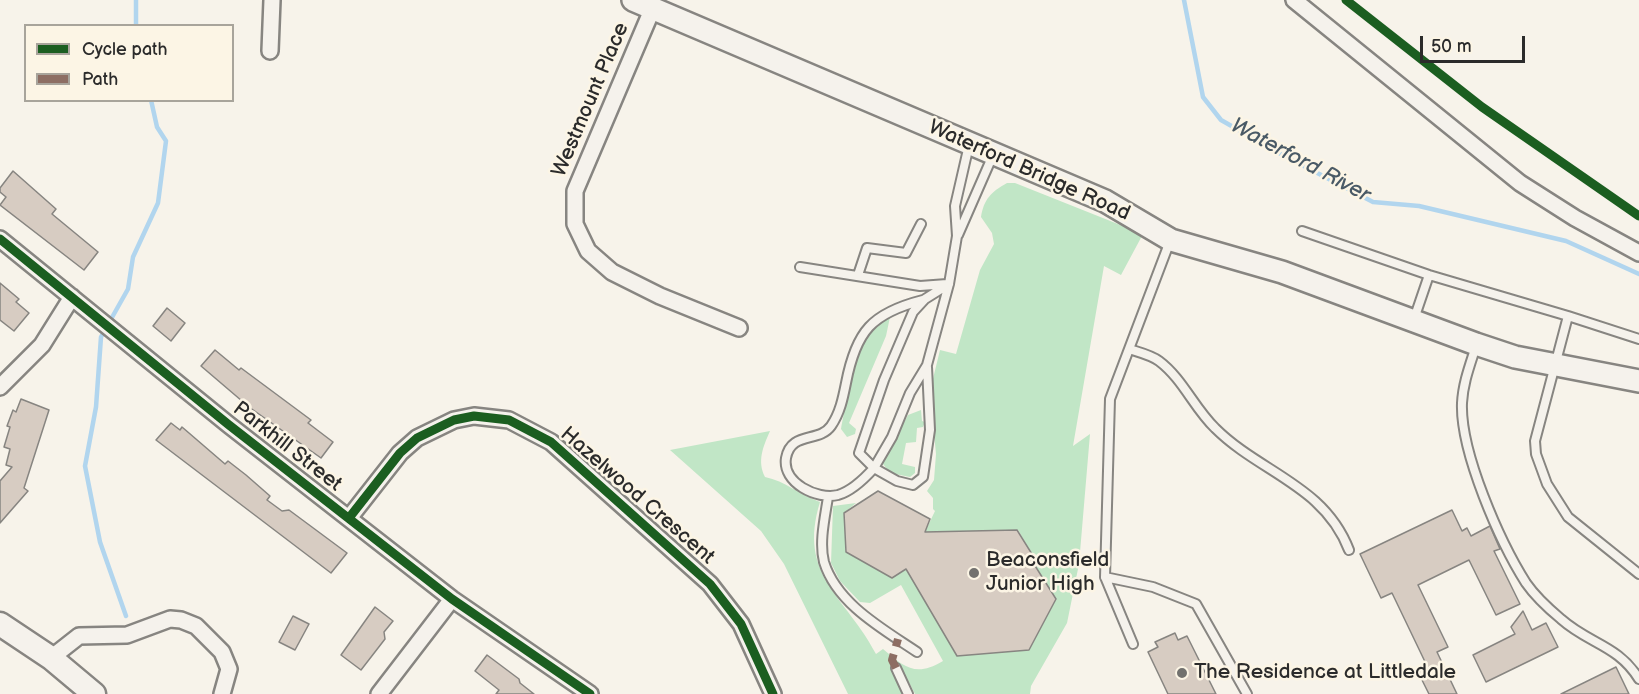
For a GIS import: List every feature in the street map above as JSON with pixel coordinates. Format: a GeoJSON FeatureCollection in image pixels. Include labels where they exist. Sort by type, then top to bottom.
{"type":"FeatureCollection","features":[{"type":"Feature","properties":{"kind":"main road","name":"Waterford Bridge Road"},"geometry":{"type":"LineString","coordinates":[[633,0],[1105,201],[1171,240],[1282,272],[1476,344],[1555,366],[1639,381]]}},
{"type":"Feature","properties":{"kind":"main road","name":"Waterford Bridge Road"},"geometry":{"type":"LineString","coordinates":[[1602,374],[1639,388]]}},
{"type":"Feature","properties":{"kind":"main road"},"geometry":{"type":"LineString","coordinates":[[0,624],[51,658],[94,694]]}},
{"type":"Feature","properties":{"kind":"street"},"geometry":{"type":"LineString","coordinates":[[270,51],[272,0]]}},
{"type":"Feature","properties":{"kind":"street"},"geometry":{"type":"LineString","coordinates":[[1294,0],[1520,183],[1575,218],[1639,253]]}},
{"type":"Feature","properties":{"kind":"street","name":"Westmount Place"},"geometry":{"type":"LineString","coordinates":[[652,10],[575,190],[575,224],[588,251],[612,272],[660,296],[739,328]]}},
{"type":"Feature","properties":{"kind":"street","name":"Parkhill Street"},"geometry":{"type":"LineString","coordinates":[[0,239],[229,425],[452,599],[590,694]]}},
{"type":"Feature","properties":{"kind":"street"},"geometry":{"type":"LineString","coordinates":[[0,387],[42,345],[72,297]]}},
{"type":"Feature","properties":{"kind":"street","name":"Hazelwood Crescent"},"geometry":{"type":"LineString","coordinates":[[349,518],[400,453],[417,438],[435,427],[474,416],[509,420],[551,442],[710,584],[741,624],[773,694]]}},
{"type":"Feature","properties":{"kind":"street"},"geometry":{"type":"LineString","coordinates":[[379,694],[452,599]]}},
{"type":"Feature","properties":{"kind":"street"},"geometry":{"type":"LineString","coordinates":[[51,658],[79,636],[127,635],[170,619],[181,620],[196,626],[222,652],[229,669],[222,694]]}},
{"type":"Feature","properties":{"kind":"lane"},"geometry":{"type":"LineString","coordinates":[[949,284],[925,299],[888,311],[871,323],[858,339],[850,358],[839,412],[832,426],[825,434],[801,438],[791,447],[786,458],[787,472],[796,484],[828,497],[841,494],[856,485],[874,468],[892,438],[910,393],[927,365],[949,284],[957,236],[955,206],[969,144]]}},
{"type":"Feature","properties":{"kind":"lane"},"geometry":{"type":"LineString","coordinates":[[957,236],[993,154]]}},
{"type":"Feature","properties":{"kind":"lane"},"geometry":{"type":"LineString","coordinates":[[858,275],[867,248],[906,253],[921,224]]}},
{"type":"Feature","properties":{"kind":"lane"},"geometry":{"type":"LineString","coordinates":[[1302,231],[1429,275],[1639,339]]}},
{"type":"Feature","properties":{"kind":"lane"},"geometry":{"type":"LineString","coordinates":[[1133,644],[1105,577],[1110,399],[1171,240]]}},
{"type":"Feature","properties":{"kind":"lane"},"geometry":{"type":"LineString","coordinates":[[800,267],[920,286],[949,284]]}},
{"type":"Feature","properties":{"kind":"lane"},"geometry":{"type":"LineString","coordinates":[[1414,321],[1429,275]]}},
{"type":"Feature","properties":{"kind":"lane"},"geometry":{"type":"LineString","coordinates":[[925,299],[913,312],[867,427],[859,453],[874,468],[897,481],[913,485],[922,477],[930,430],[927,365]]}},
{"type":"Feature","properties":{"kind":"lane"},"geometry":{"type":"LineString","coordinates":[[1568,316],[1535,441],[1547,484],[1568,517],[1639,574]]}},
{"type":"Feature","properties":{"kind":"lane"},"geometry":{"type":"LineString","coordinates":[[1476,344],[1465,380],[1462,405],[1471,455],[1491,512],[1527,584],[1542,601],[1562,621],[1589,639],[1615,651],[1631,666],[1639,679]]}},
{"type":"Feature","properties":{"kind":"lane"},"geometry":{"type":"LineString","coordinates":[[1129,349],[1157,360],[1174,374],[1216,430],[1316,500],[1341,528],[1349,550]]}},
{"type":"Feature","properties":{"kind":"lane"},"geometry":{"type":"LineString","coordinates":[[828,497],[823,547],[824,562],[838,589],[869,619],[917,652]]}},
{"type":"Feature","properties":{"kind":"lane"},"geometry":{"type":"LineString","coordinates":[[1105,577],[1153,587],[1196,604],[1247,694]]}},
{"type":"Feature","properties":{"kind":"lane"},"geometry":{"type":"LineString","coordinates":[[896,668],[908,694]]}},
{"type":"Feature","properties":{"kind":"green space"},"geometry":{"type":"Polygon","coordinates":[[[1007,183],[1015,183],[1143,234],[1121,275],[1104,266],[1073,446],[1090,434],[1079,564],[1067,623],[1031,686],[1030,694],[915,694],[903,671],[894,670],[904,694],[848,694],[784,564],[761,531],[670,450],[770,431],[761,460],[765,477],[820,502],[815,527],[815,549],[820,567],[828,584],[876,654],[883,649],[905,665],[918,669],[925,669],[943,661],[901,585],[870,603],[860,602],[840,581],[831,563],[833,506],[856,503],[844,513],[846,552],[892,578],[906,569],[957,656],[1029,650],[1056,599],[1032,561],[1035,559],[1018,530],[925,532],[935,511],[933,498],[927,491],[934,480],[936,454],[930,391],[940,350],[956,354],[980,270],[994,244],[992,233],[981,217],[984,205],[993,193],[1007,183]]]}},
{"type":"Feature","properties":{"kind":"green space"},"geometry":{"type":"Polygon","coordinates":[[[890,317],[886,336],[849,423],[856,429],[855,434],[847,437],[841,429],[849,382],[859,349],[877,324],[890,317]]]}},
{"type":"Feature","properties":{"kind":"green space"},"geometry":{"type":"Polygon","coordinates":[[[921,410],[922,421],[925,422],[923,427],[917,428],[916,442],[906,443],[902,464],[915,467],[915,473],[910,477],[890,473],[883,464],[884,459],[908,415],[921,410]]]}},
{"type":"Feature","properties":{"kind":"building"},"geometry":{"type":"Polygon","coordinates":[[[13,171],[56,209],[52,214],[98,252],[84,270],[0,205],[6,197],[0,192],[0,188],[13,171]]]}},
{"type":"Feature","properties":{"kind":"building"},"geometry":{"type":"Polygon","coordinates":[[[0,283],[19,299],[16,302],[29,313],[14,331],[0,320],[0,283]]]}},
{"type":"Feature","properties":{"kind":"building"},"geometry":{"type":"Polygon","coordinates":[[[167,308],[185,323],[171,341],[153,326],[167,308]]]}},
{"type":"Feature","properties":{"kind":"building"},"geometry":{"type":"Polygon","coordinates":[[[215,350],[239,370],[241,368],[311,420],[308,423],[333,442],[321,458],[249,407],[201,366],[215,350]]]}},
{"type":"Feature","properties":{"kind":"building"},"geometry":{"type":"Polygon","coordinates":[[[21,399],[49,410],[24,488],[28,491],[0,523],[0,481],[12,467],[6,465],[10,449],[4,447],[10,427],[7,426],[13,410],[16,412],[21,399]]]}},
{"type":"Feature","properties":{"kind":"building"},"geometry":{"type":"Polygon","coordinates":[[[171,423],[180,430],[182,427],[225,464],[228,461],[246,475],[270,496],[267,500],[282,511],[289,510],[347,553],[331,573],[156,440],[171,423]]]}},
{"type":"Feature","properties":{"kind":"building","name":"Beaconsfield Junior High"},"geometry":{"type":"Polygon","coordinates":[[[878,491],[930,519],[925,532],[1017,530],[1035,559],[1032,561],[1056,599],[1029,650],[957,656],[906,569],[892,578],[846,552],[844,513],[878,491]]]}},
{"type":"Feature","properties":{"kind":"building"},"geometry":{"type":"Polygon","coordinates":[[[1452,510],[1462,531],[1467,528],[1471,536],[1490,526],[1500,549],[1494,551],[1520,604],[1496,615],[1469,560],[1418,585],[1448,647],[1437,652],[1457,694],[1429,694],[1418,672],[1428,668],[1392,593],[1381,598],[1360,554],[1452,510]]]}},
{"type":"Feature","properties":{"kind":"building"},"geometry":{"type":"Polygon","coordinates":[[[375,607],[393,621],[384,632],[385,639],[361,670],[341,655],[375,607]]]}},
{"type":"Feature","properties":{"kind":"building"},"geometry":{"type":"Polygon","coordinates":[[[1523,611],[1532,630],[1546,623],[1558,647],[1486,682],[1473,655],[1515,634],[1511,627],[1523,611]]]}},
{"type":"Feature","properties":{"kind":"building"},"geometry":{"type":"Polygon","coordinates":[[[293,616],[309,624],[295,650],[279,642],[293,616]]]}},
{"type":"Feature","properties":{"kind":"building","name":"The Residence at Littledale"},"geometry":{"type":"Polygon","coordinates":[[[1175,633],[1178,640],[1187,636],[1216,694],[1168,694],[1148,652],[1158,647],[1155,642],[1175,633]]]}},
{"type":"Feature","properties":{"kind":"building"},"geometry":{"type":"Polygon","coordinates":[[[487,655],[519,679],[520,683],[534,694],[496,694],[499,690],[475,671],[487,655]]]}},
{"type":"Feature","properties":{"kind":"building"},"geometry":{"type":"Polygon","coordinates":[[[1616,667],[1629,694],[1561,694],[1616,667]]]}},
{"type":"Feature","properties":{"kind":"waterway"},"geometry":{"type":"LineString","coordinates":[[136,0],[136,24]]}},
{"type":"Feature","properties":{"kind":"waterway","name":"Waterford River"},"geometry":{"type":"LineString","coordinates":[[1184,0],[1203,97],[1221,120],[1373,202],[1419,206],[1566,241],[1639,274]]}},
{"type":"Feature","properties":{"kind":"waterway"},"geometry":{"type":"LineString","coordinates":[[126,616],[100,542],[85,466],[96,407],[101,337],[128,289],[133,257],[158,203],[166,141],[157,127],[151,102]]}},
{"type":"Feature","properties":{"kind":"marked path"},"geometry":{"type":"LineString","coordinates":[[896,668],[892,660],[898,639]]}},
{"type":"Feature","properties":{"kind":"cycle path"},"geometry":{"type":"LineString","coordinates":[[1346,0],[1482,107],[1639,216]]}},
{"type":"Feature","properties":{"kind":"cycle path"},"geometry":{"type":"LineString","coordinates":[[0,239],[229,425],[452,599],[590,694]]}},
{"type":"Feature","properties":{"kind":"cycle path"},"geometry":{"type":"LineString","coordinates":[[349,518],[400,453],[417,438],[454,420],[474,416],[509,420],[551,442],[710,584],[741,624],[773,694]]}},
{"type":"Feature","properties":{"kind":"place","name":"Beaconsfield Junior High"},"geometry":{"type":"Point","coordinates":[974,573]}},
{"type":"Feature","properties":{"kind":"place","name":"The Residence at Littledale"},"geometry":{"type":"Point","coordinates":[1182,673]}}]}
